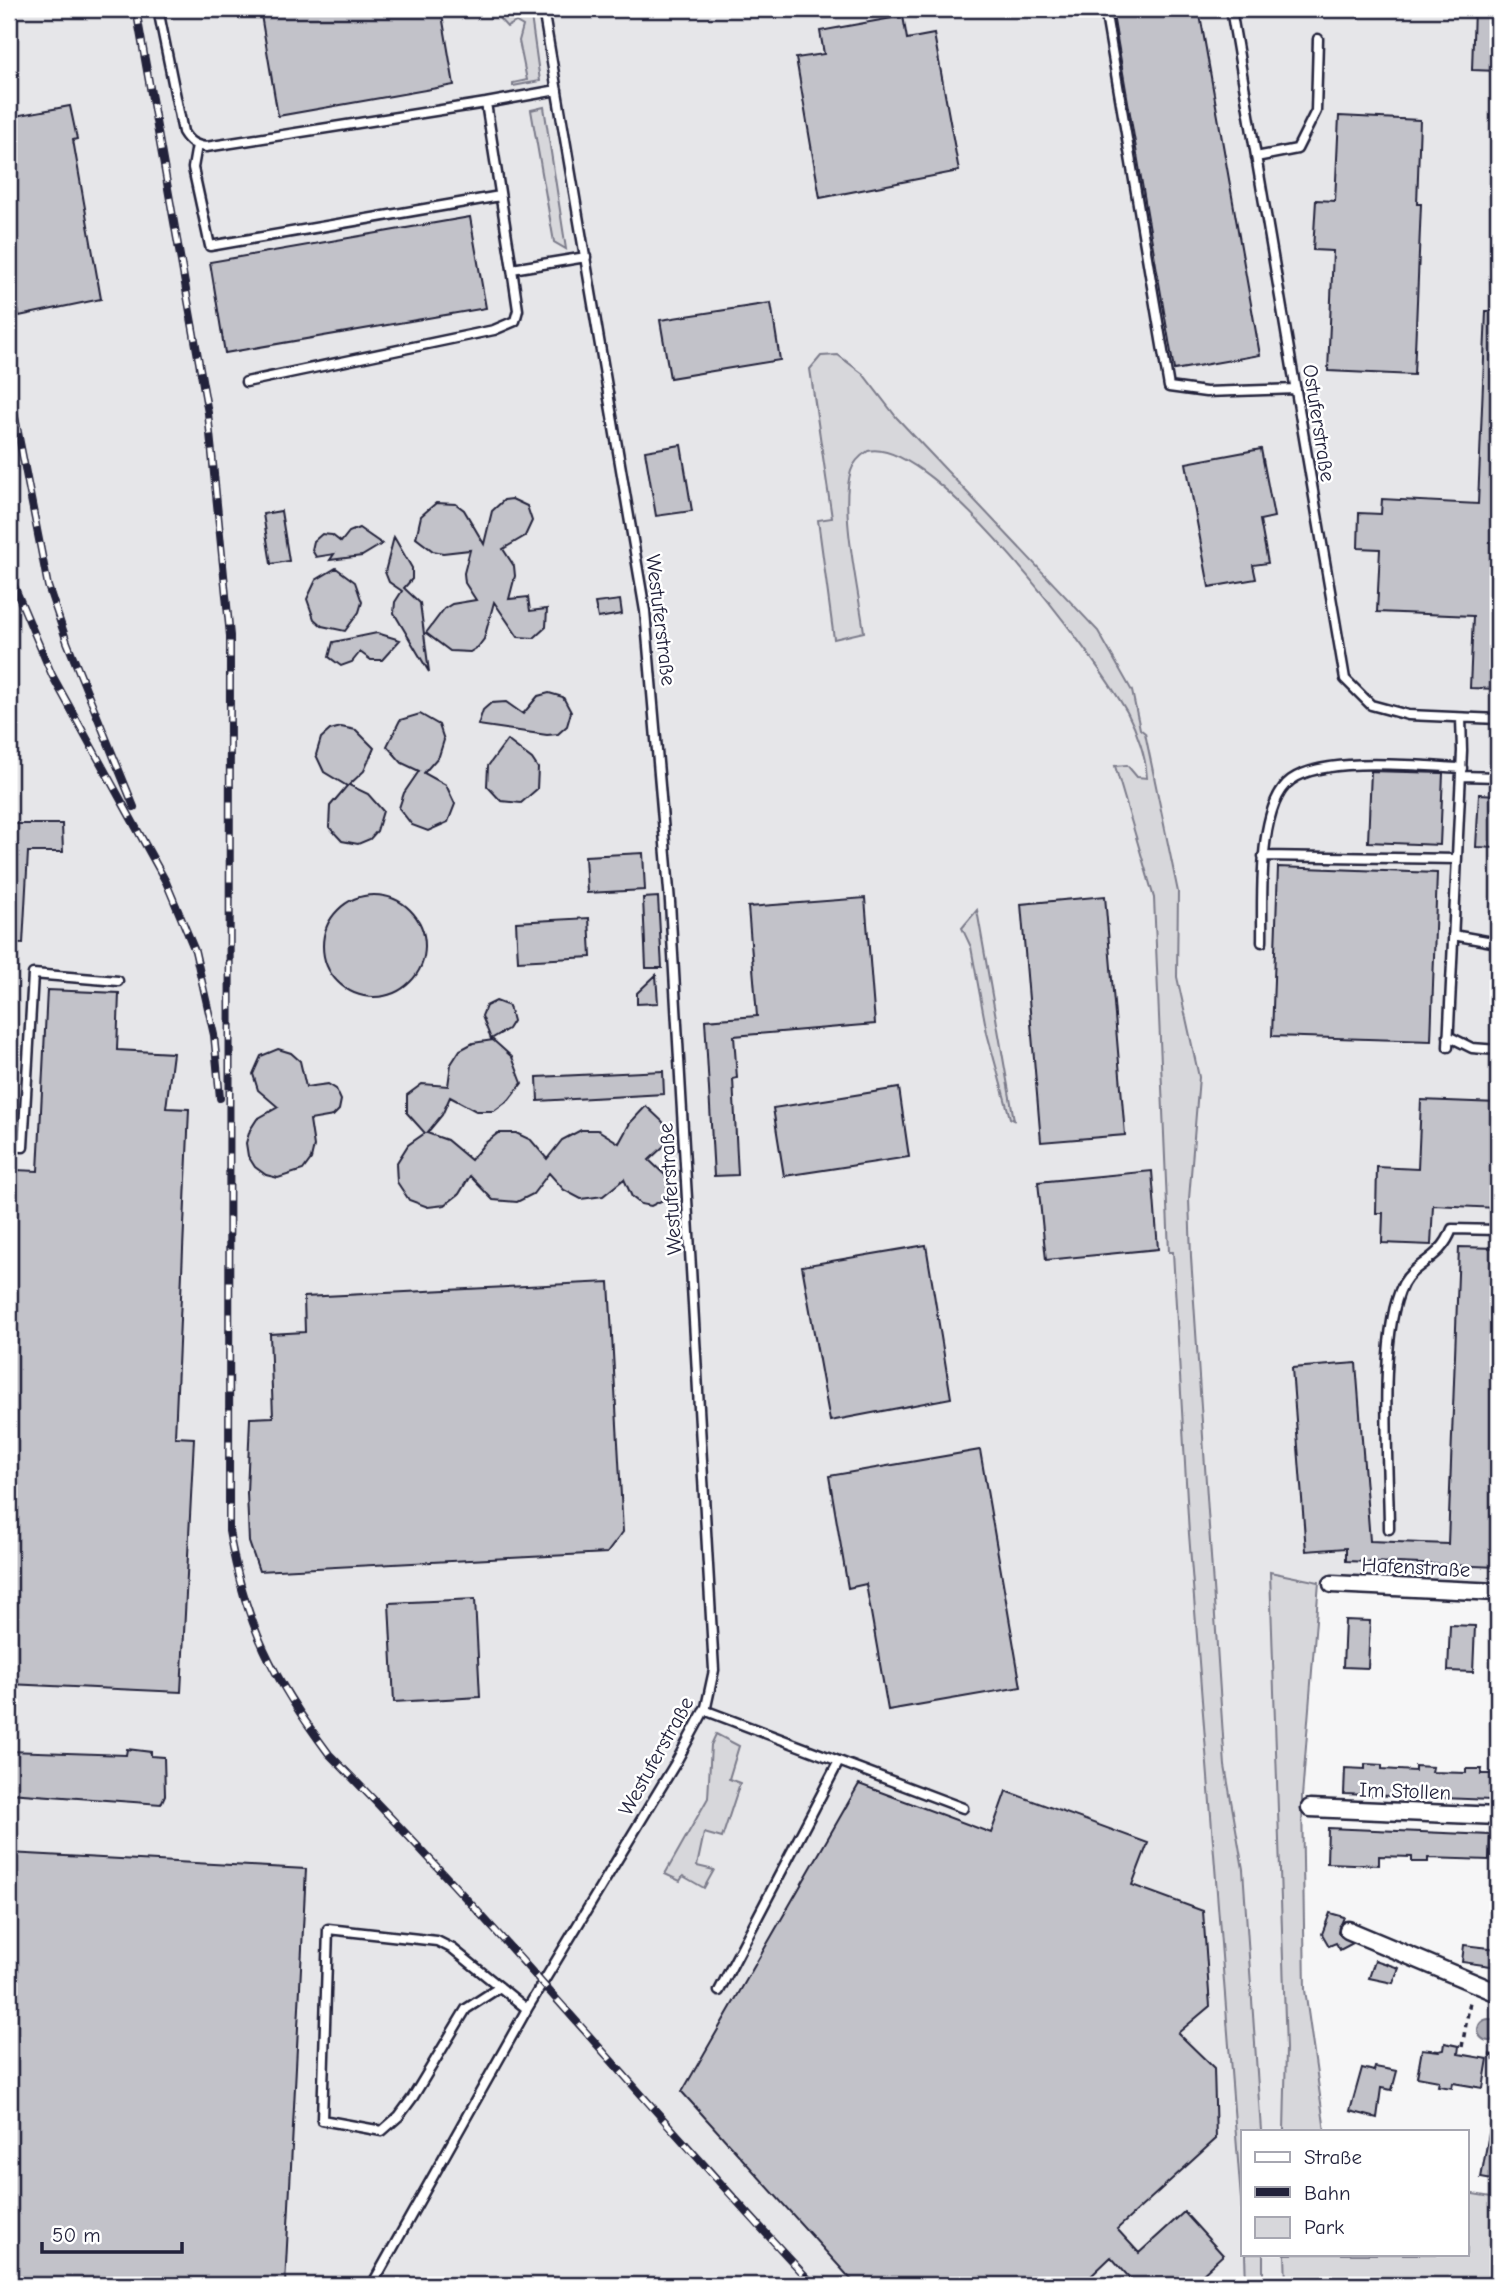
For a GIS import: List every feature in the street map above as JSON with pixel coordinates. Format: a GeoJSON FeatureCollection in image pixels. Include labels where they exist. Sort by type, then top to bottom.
{"type":"FeatureCollection","features":[{"type":"Feature","properties":{"kind":"street","name":"Hafenstraße"},"geometry":{"type":"LineString","coordinates":[[1332,1584],[1498,1592]]}},
{"type":"Feature","properties":{"kind":"street","name":"Im Stollen"},"geometry":{"type":"LineString","coordinates":[[1310,1808],[1498,1816]]}},
{"type":"Feature","properties":{"kind":"street"},"geometry":{"type":"LineString","coordinates":[[1348,1930],[1498,1993]]}},
{"type":"Feature","properties":{"kind":"lane"},"geometry":{"type":"LineString","coordinates":[[158,9],[183,132],[188,141],[206,147],[557,90]]}},
{"type":"Feature","properties":{"kind":"lane","name":"Westuferstraße"},"geometry":{"type":"LineString","coordinates":[[372,2285],[527,2008],[675,1763],[704,1710],[714,1670],[662,781],[645,611],[543,9]]}},
{"type":"Feature","properties":{"kind":"lane"},"geometry":{"type":"LineString","coordinates":[[1105,9],[1169,387],[1206,392],[1296,390]]}},
{"type":"Feature","properties":{"kind":"lane","name":"Ostuferstraße"},"geometry":{"type":"LineString","coordinates":[[1231,9],[1345,679],[1371,705],[1408,715],[1498,719]]}},
{"type":"Feature","properties":{"kind":"lane"},"geometry":{"type":"LineString","coordinates":[[1256,157],[1297,149],[1316,111],[1318,39]]}},
{"type":"Feature","properties":{"kind":"lane"},"geometry":{"type":"LineString","coordinates":[[246,382],[494,330],[515,321],[519,310],[486,103]]}},
{"type":"Feature","properties":{"kind":"lane"},"geometry":{"type":"LineString","coordinates":[[197,145],[193,168],[210,246],[500,196]]}},
{"type":"Feature","properties":{"kind":"lane"},"geometry":{"type":"LineString","coordinates":[[512,269],[586,257]]}},
{"type":"Feature","properties":{"kind":"lane"},"geometry":{"type":"LineString","coordinates":[[1448,1047],[1461,772],[1461,718]]}},
{"type":"Feature","properties":{"kind":"lane"},"geometry":{"type":"LineString","coordinates":[[1262,942],[1263,856],[1278,796],[1291,780],[1315,771],[1370,764],[1498,778]]}},
{"type":"Feature","properties":{"kind":"lane"},"geometry":{"type":"LineString","coordinates":[[1263,856],[1457,859]]}},
{"type":"Feature","properties":{"kind":"lane"},"geometry":{"type":"LineString","coordinates":[[1453,935],[1498,943]]}},
{"type":"Feature","properties":{"kind":"lane"},"geometry":{"type":"LineString","coordinates":[[9,1146],[23,1147],[33,974],[118,981]]}},
{"type":"Feature","properties":{"kind":"lane"},"geometry":{"type":"LineString","coordinates":[[1448,1036],[1472,1048],[1498,1050]]}},
{"type":"Feature","properties":{"kind":"lane"},"geometry":{"type":"LineString","coordinates":[[1389,1529],[1388,1339],[1404,1283],[1446,1246],[1452,1229],[1498,1230]]}},
{"type":"Feature","properties":{"kind":"lane"},"geometry":{"type":"LineString","coordinates":[[704,1710],[963,1808]]}},
{"type":"Feature","properties":{"kind":"lane"},"geometry":{"type":"LineString","coordinates":[[719,1991],[839,1760]]}},
{"type":"Feature","properties":{"kind":"lane"},"geometry":{"type":"LineString","coordinates":[[500,1987],[466,2009],[413,2097],[399,2116],[382,2131],[322,2120],[328,1929],[437,1941],[453,1949],[527,2008]]}},
{"type":"Feature","properties":{"kind":"path"},"geometry":{"type":"LineString","coordinates":[[1462,2047],[1474,1984]]}},
{"type":"Feature","properties":{"kind":"path"},"geometry":{"type":"LineString","coordinates":[[1494,2056],[1495,2066]]}},
{"type":"Feature","properties":{"kind":"shaded area"},"geometry":{"type":"Polygon","coordinates":[[[9,9],[1498,9],[1498,1591],[1332,1580],[1319,1582],[1270,1573],[1286,2049],[1284,2130],[1241,2130],[1241,2256],[1285,2256],[1286,2285],[380,2285],[550,1982],[543,1975],[368,2285],[9,2285],[9,9]]]}},
{"type":"Feature","properties":{"kind":"shaded area"},"geometry":{"type":"Polygon","coordinates":[[[1489,2019],[1497,2022],[1500,2030],[1497,2038],[1489,2041],[1481,2038],[1478,2030],[1481,2022],[1489,2019]]]}},
{"type":"Feature","properties":{"kind":"green space"},"geometry":{"type":"Polygon","coordinates":[[[497,9],[530,9],[540,81],[513,86],[513,83],[527,80],[519,41],[523,26],[516,22],[507,27],[498,17],[497,9]]]}},
{"type":"Feature","properties":{"kind":"green space"},"geometry":{"type":"Polygon","coordinates":[[[544,107],[566,249],[554,242],[531,110],[544,107]]]}},
{"type":"Feature","properties":{"kind":"green space"},"geometry":{"type":"Polygon","coordinates":[[[838,355],[863,374],[897,418],[1098,631],[1132,691],[1140,729],[1145,733],[1178,892],[1177,977],[1199,1077],[1189,1199],[1191,1257],[1225,1766],[1243,1869],[1261,2130],[1241,2130],[1241,2199],[1189,1534],[1173,1252],[1169,1252],[1154,898],[1115,766],[1127,765],[1137,777],[1147,778],[1145,762],[1127,712],[1083,646],[1049,602],[970,513],[932,478],[897,456],[868,451],[851,471],[847,506],[864,632],[834,639],[818,520],[832,518],[810,369],[821,356],[838,355]]]}},
{"type":"Feature","properties":{"kind":"green space"},"geometry":{"type":"Polygon","coordinates":[[[977,910],[1014,1120],[1010,1118],[987,1033],[971,947],[962,928],[977,910]]]}},
{"type":"Feature","properties":{"kind":"green space"},"geometry":{"type":"Polygon","coordinates":[[[1270,1572],[1319,1582],[1302,1797],[1305,1990],[1325,2130],[1284,2130],[1286,2049],[1270,1572]]]}},
{"type":"Feature","properties":{"kind":"green space"},"geometry":{"type":"Polygon","coordinates":[[[716,1734],[739,1746],[729,1779],[740,1783],[722,1838],[704,1833],[697,1866],[714,1870],[704,1888],[683,1876],[680,1881],[665,1874],[708,1798],[711,1745],[716,1734]]]}},
{"type":"Feature","properties":{"kind":"green space"},"geometry":{"type":"Polygon","coordinates":[[[1468,2193],[1498,2198],[1498,2285],[1286,2285],[1285,2256],[1468,2256],[1468,2193]]]}},
{"type":"Feature","properties":{"kind":"green space"},"geometry":{"type":"Polygon","coordinates":[[[1245,2256],[1263,2256],[1263,2285],[1246,2285],[1245,2256]]]}},
{"type":"Feature","properties":{"kind":"building"},"geometry":{"type":"Polygon","coordinates":[[[260,9],[441,9],[454,85],[278,116],[260,9]]]}},
{"type":"Feature","properties":{"kind":"building"},"geometry":{"type":"Polygon","coordinates":[[[1112,9],[1199,9],[1260,355],[1174,370],[1112,9]]]}},
{"type":"Feature","properties":{"kind":"building"},"geometry":{"type":"Polygon","coordinates":[[[1474,9],[1498,9],[1498,71],[1472,70],[1474,9]]]}},
{"type":"Feature","properties":{"kind":"building"},"geometry":{"type":"Polygon","coordinates":[[[903,16],[907,39],[934,34],[959,171],[820,198],[796,58],[824,54],[820,31],[903,16]]]}},
{"type":"Feature","properties":{"kind":"building"},"geometry":{"type":"Polygon","coordinates":[[[70,106],[77,139],[73,140],[101,299],[19,316],[9,249],[9,117],[70,106]]]}},
{"type":"Feature","properties":{"kind":"building"},"geometry":{"type":"Polygon","coordinates":[[[1339,116],[1420,120],[1417,204],[1421,204],[1414,375],[1328,371],[1333,251],[1313,250],[1316,200],[1335,201],[1339,116]]]}},
{"type":"Feature","properties":{"kind":"building"},"geometry":{"type":"Polygon","coordinates":[[[470,217],[486,308],[225,353],[210,262],[470,217]]]}},
{"type":"Feature","properties":{"kind":"building"},"geometry":{"type":"Polygon","coordinates":[[[771,303],[780,360],[670,378],[660,320],[771,303]]]}},
{"type":"Feature","properties":{"kind":"building"},"geometry":{"type":"Polygon","coordinates":[[[1486,311],[1498,311],[1498,689],[1470,688],[1473,616],[1377,612],[1380,549],[1358,548],[1359,513],[1381,514],[1382,499],[1478,504],[1486,311]]]}},
{"type":"Feature","properties":{"kind":"building"},"geometry":{"type":"Polygon","coordinates":[[[681,445],[692,511],[656,516],[645,451],[681,445]]]}},
{"type":"Feature","properties":{"kind":"building"},"geometry":{"type":"Polygon","coordinates":[[[1261,449],[1274,517],[1260,520],[1268,563],[1253,565],[1256,579],[1209,587],[1186,463],[1261,449]]]}},
{"type":"Feature","properties":{"kind":"building"},"geometry":{"type":"Polygon","coordinates":[[[512,499],[527,506],[532,521],[525,536],[503,549],[514,566],[515,576],[509,599],[528,597],[530,611],[547,609],[546,627],[534,638],[518,637],[494,602],[484,639],[478,647],[470,652],[450,651],[426,633],[444,609],[452,604],[476,600],[465,583],[464,573],[470,550],[443,553],[433,551],[416,538],[421,516],[436,503],[456,504],[464,510],[484,544],[492,511],[504,500],[512,499]]]}},
{"type":"Feature","properties":{"kind":"building"},"geometry":{"type":"Polygon","coordinates":[[[281,511],[289,561],[271,564],[263,514],[281,511]]]}},
{"type":"Feature","properties":{"kind":"building"},"geometry":{"type":"Polygon","coordinates":[[[359,528],[382,544],[362,556],[330,560],[334,554],[316,557],[312,550],[314,541],[322,534],[332,535],[341,542],[349,532],[359,528]]]}},
{"type":"Feature","properties":{"kind":"building"},"geometry":{"type":"Polygon","coordinates":[[[394,537],[412,568],[412,579],[404,588],[420,603],[429,672],[394,613],[395,602],[402,591],[389,582],[385,572],[394,537]]]}},
{"type":"Feature","properties":{"kind":"building"},"geometry":{"type":"Polygon","coordinates":[[[336,568],[355,582],[362,602],[359,612],[345,631],[322,626],[314,619],[307,599],[316,580],[336,568]]]}},
{"type":"Feature","properties":{"kind":"building"},"geometry":{"type":"Polygon","coordinates":[[[620,600],[622,614],[598,618],[595,603],[620,600]]]}},
{"type":"Feature","properties":{"kind":"building"},"geometry":{"type":"Polygon","coordinates":[[[377,633],[400,640],[382,660],[371,660],[360,652],[352,662],[341,666],[329,657],[333,642],[377,633]]]}},
{"type":"Feature","properties":{"kind":"building"},"geometry":{"type":"Polygon","coordinates":[[[549,693],[563,697],[571,712],[567,726],[558,734],[547,735],[478,725],[483,710],[491,703],[506,702],[523,714],[538,696],[549,693]]]}},
{"type":"Feature","properties":{"kind":"building"},"geometry":{"type":"Polygon","coordinates":[[[420,714],[439,725],[444,740],[439,756],[424,773],[446,785],[455,804],[448,822],[428,831],[412,825],[399,808],[404,793],[419,771],[402,763],[387,746],[400,720],[420,714]]]}},
{"type":"Feature","properties":{"kind":"building"},"geometry":{"type":"Polygon","coordinates":[[[341,727],[356,730],[374,748],[364,771],[349,785],[368,794],[383,811],[377,831],[370,839],[358,844],[342,841],[329,827],[330,806],[347,786],[324,772],[316,755],[321,738],[330,730],[341,727]]]}},
{"type":"Feature","properties":{"kind":"building"},"geometry":{"type":"Polygon","coordinates":[[[507,740],[532,759],[538,768],[537,789],[521,803],[501,801],[487,786],[488,766],[507,740]]]}},
{"type":"Feature","properties":{"kind":"building"},"geometry":{"type":"Polygon","coordinates":[[[1371,771],[1443,773],[1440,845],[1368,842],[1371,771]]]}},
{"type":"Feature","properties":{"kind":"building"},"geometry":{"type":"Polygon","coordinates":[[[1479,794],[1498,795],[1498,848],[1476,847],[1479,794]]]}},
{"type":"Feature","properties":{"kind":"building"},"geometry":{"type":"Polygon","coordinates":[[[9,824],[62,824],[63,852],[28,852],[23,944],[9,943],[9,824]]]}},
{"type":"Feature","properties":{"kind":"building"},"geometry":{"type":"Polygon","coordinates":[[[643,853],[645,890],[587,893],[585,856],[643,853]]]}},
{"type":"Feature","properties":{"kind":"building"},"geometry":{"type":"Polygon","coordinates":[[[1278,867],[1437,873],[1431,1041],[1272,1036],[1278,867]]]}},
{"type":"Feature","properties":{"kind":"building"},"geometry":{"type":"Polygon","coordinates":[[[374,895],[393,899],[410,910],[421,927],[425,946],[421,965],[410,982],[393,993],[374,997],[355,993],[338,982],[327,965],[323,946],[327,927],[338,910],[355,899],[374,895]]]}},
{"type":"Feature","properties":{"kind":"building"},"geometry":{"type":"Polygon","coordinates":[[[1105,896],[1125,1135],[1041,1142],[1021,904],[1105,896]]]}},
{"type":"Feature","properties":{"kind":"building"},"geometry":{"type":"Polygon","coordinates":[[[658,897],[662,968],[646,968],[643,898],[658,897]]]}},
{"type":"Feature","properties":{"kind":"building"},"geometry":{"type":"Polygon","coordinates":[[[865,898],[875,1024],[734,1036],[737,1078],[733,1079],[738,1175],[714,1176],[705,1020],[757,1016],[748,907],[865,898]]]}},
{"type":"Feature","properties":{"kind":"building"},"geometry":{"type":"Polygon","coordinates":[[[589,918],[591,957],[518,961],[516,922],[589,918]]]}},
{"type":"Feature","properties":{"kind":"building"},"geometry":{"type":"Polygon","coordinates":[[[656,975],[658,1003],[637,1004],[637,993],[656,975]]]}},
{"type":"Feature","properties":{"kind":"building"},"geometry":{"type":"Polygon","coordinates":[[[47,990],[119,993],[117,1050],[173,1053],[166,1108],[189,1109],[175,1437],[194,1438],[181,1692],[9,1684],[9,1216],[13,1217],[15,1170],[38,1171],[47,990]]]}},
{"type":"Feature","properties":{"kind":"building"},"geometry":{"type":"Polygon","coordinates":[[[496,1001],[509,1006],[513,1021],[508,1029],[491,1039],[482,1016],[486,1006],[496,1001]]]}},
{"type":"Feature","properties":{"kind":"building"},"geometry":{"type":"Polygon","coordinates":[[[493,1040],[512,1057],[522,1083],[509,1100],[494,1111],[476,1111],[450,1097],[442,1115],[427,1133],[447,1140],[471,1160],[484,1144],[498,1133],[516,1133],[531,1140],[547,1159],[562,1140],[581,1130],[598,1130],[619,1143],[630,1123],[646,1106],[663,1122],[667,1133],[665,1145],[649,1160],[667,1177],[668,1191],[663,1200],[651,1206],[641,1204],[632,1197],[624,1179],[603,1196],[581,1199],[564,1190],[549,1173],[533,1194],[517,1202],[493,1200],[470,1176],[459,1194],[445,1205],[428,1207],[409,1200],[397,1182],[396,1164],[408,1145],[425,1133],[407,1113],[407,1095],[422,1084],[448,1086],[451,1064],[460,1050],[473,1043],[493,1040]]]}},
{"type":"Feature","properties":{"kind":"building"},"geometry":{"type":"Polygon","coordinates":[[[278,1049],[291,1053],[300,1061],[306,1087],[328,1084],[336,1089],[341,1100],[339,1110],[333,1116],[310,1120],[314,1146],[311,1159],[303,1170],[278,1178],[266,1175],[255,1167],[248,1156],[246,1143],[257,1119],[278,1107],[258,1090],[253,1074],[261,1056],[278,1049]]]}},
{"type":"Feature","properties":{"kind":"building"},"geometry":{"type":"Polygon","coordinates":[[[663,1071],[664,1094],[538,1101],[537,1077],[663,1071]]]}},
{"type":"Feature","properties":{"kind":"building"},"geometry":{"type":"Polygon","coordinates":[[[899,1088],[909,1157],[784,1176],[773,1108],[899,1088]]]}},
{"type":"Feature","properties":{"kind":"building"},"geometry":{"type":"Polygon","coordinates":[[[1421,1100],[1498,1103],[1498,1208],[1433,1205],[1431,1245],[1382,1243],[1383,1213],[1376,1213],[1377,1167],[1418,1169],[1421,1100]]]}},
{"type":"Feature","properties":{"kind":"building"},"geometry":{"type":"Polygon","coordinates":[[[1152,1171],[1158,1249],[1046,1260],[1038,1182],[1152,1171]]]}},
{"type":"Feature","properties":{"kind":"building"},"geometry":{"type":"Polygon","coordinates":[[[926,1245],[951,1398],[830,1421],[802,1266],[926,1245]]]}},
{"type":"Feature","properties":{"kind":"building"},"geometry":{"type":"Polygon","coordinates":[[[1459,1247],[1498,1248],[1498,1567],[1346,1561],[1346,1548],[1306,1551],[1292,1368],[1356,1363],[1370,1541],[1448,1544],[1459,1247]]]}},
{"type":"Feature","properties":{"kind":"building"},"geometry":{"type":"Polygon","coordinates":[[[609,1282],[623,1532],[607,1553],[259,1571],[249,1542],[247,1493],[250,1418],[273,1417],[270,1334],[305,1332],[304,1297],[609,1282]]]}},
{"type":"Feature","properties":{"kind":"building"},"geometry":{"type":"Polygon","coordinates":[[[980,1450],[1021,1687],[888,1710],[866,1584],[848,1588],[829,1476],[980,1450]]]}},
{"type":"Feature","properties":{"kind":"building"},"geometry":{"type":"Polygon","coordinates":[[[475,1599],[480,1697],[394,1702],[389,1603],[475,1599]]]}},
{"type":"Feature","properties":{"kind":"building"},"geometry":{"type":"Polygon","coordinates":[[[1345,1620],[1370,1621],[1368,1668],[1343,1667],[1345,1620]]]}},
{"type":"Feature","properties":{"kind":"building"},"geometry":{"type":"Polygon","coordinates":[[[1450,1625],[1475,1626],[1473,1672],[1448,1671],[1450,1625]]]}},
{"type":"Feature","properties":{"kind":"building"},"geometry":{"type":"Polygon","coordinates":[[[127,1749],[151,1752],[151,1756],[164,1757],[165,1795],[161,1804],[9,1793],[9,1751],[126,1755],[127,1749]]]}},
{"type":"Feature","properties":{"kind":"building"},"geometry":{"type":"Polygon","coordinates":[[[1365,1764],[1382,1765],[1382,1769],[1415,1771],[1415,1766],[1433,1767],[1432,1772],[1466,1773],[1466,1769],[1482,1769],[1481,1774],[1492,1774],[1491,1800],[1344,1794],[1345,1768],[1365,1769],[1365,1764]]]}},
{"type":"Feature","properties":{"kind":"building"},"geometry":{"type":"Polygon","coordinates":[[[859,1784],[991,1833],[1006,1791],[1148,1843],[1132,1885],[1203,1911],[1210,2006],[1178,2033],[1214,2068],[1216,2139],[1117,2229],[1139,2253],[1184,2212],[1223,2255],[1190,2285],[1136,2285],[1111,2257],[1089,2278],[1096,2285],[856,2285],[682,2092],[859,1784]]]}},
{"type":"Feature","properties":{"kind":"building"},"geometry":{"type":"Polygon","coordinates":[[[1328,1828],[1490,1835],[1489,1860],[1428,1858],[1428,1862],[1412,1862],[1412,1857],[1379,1856],[1379,1865],[1327,1863],[1328,1828]]]}},
{"type":"Feature","properties":{"kind":"building"},"geometry":{"type":"Polygon","coordinates":[[[9,1853],[306,1869],[285,2285],[9,2285],[9,1853]]]}},
{"type":"Feature","properties":{"kind":"building"},"geometry":{"type":"Polygon","coordinates":[[[1330,1913],[1344,1917],[1338,1932],[1353,1943],[1340,1950],[1336,1943],[1329,1946],[1322,1934],[1330,1913]]]}},
{"type":"Feature","properties":{"kind":"building"},"geometry":{"type":"Polygon","coordinates":[[[1464,1945],[1498,1949],[1498,1967],[1462,1962],[1464,1945]]]}},
{"type":"Feature","properties":{"kind":"building"},"geometry":{"type":"Polygon","coordinates":[[[1375,1960],[1399,1968],[1393,1983],[1369,1978],[1375,1960]]]}},
{"type":"Feature","properties":{"kind":"building"},"geometry":{"type":"Polygon","coordinates":[[[1445,2043],[1459,2046],[1458,2054],[1488,2059],[1483,2088],[1453,2083],[1452,2088],[1438,2086],[1439,2081],[1417,2077],[1422,2049],[1444,2050],[1445,2043]]]}},
{"type":"Feature","properties":{"kind":"building"},"geometry":{"type":"Polygon","coordinates":[[[1375,2067],[1397,2071],[1392,2090],[1381,2088],[1377,2118],[1350,2111],[1362,2068],[1374,2071],[1375,2067]]]}},
{"type":"Feature","properties":{"kind":"building"},"geometry":{"type":"Polygon","coordinates":[[[1491,2122],[1498,2123],[1498,2181],[1481,2178],[1491,2122]]]}},
{"type":"Feature","properties":{"kind":"railway"},"geometry":{"type":"LineString","coordinates":[[136,9],[208,413],[230,636],[229,1531],[244,1595],[253,1623],[277,1675],[329,1754],[453,1884],[814,2285]]}},
{"type":"Feature","properties":{"kind":"railway"},"geometry":{"type":"LineString","coordinates":[[9,386],[48,586],[67,642],[134,807]]}},
{"type":"Feature","properties":{"kind":"railway"},"geometry":{"type":"LineString","coordinates":[[9,574],[52,675],[166,882],[195,951],[214,1035],[220,1098]]}}]}
